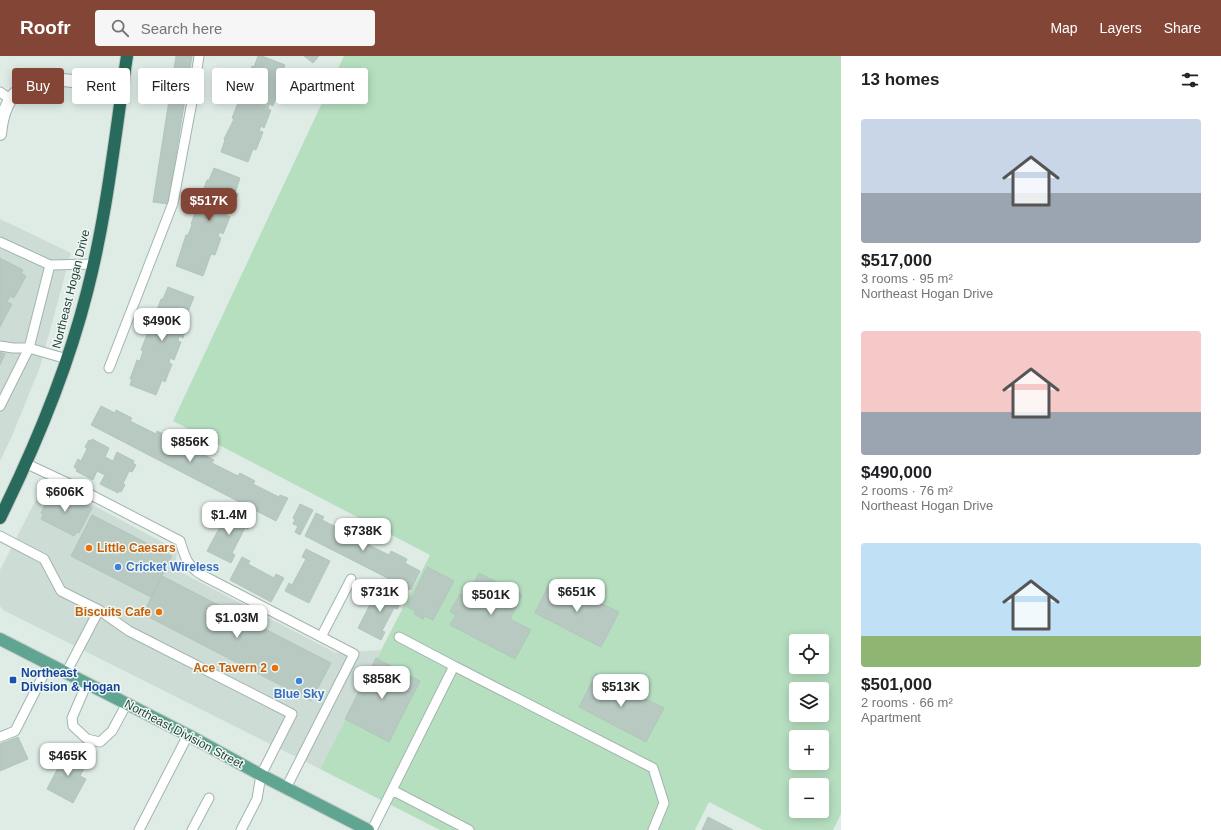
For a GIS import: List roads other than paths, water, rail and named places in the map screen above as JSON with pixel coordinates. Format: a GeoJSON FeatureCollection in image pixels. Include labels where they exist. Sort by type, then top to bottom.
{"type":"FeatureCollection","features":[{"type":"Feature","properties":{"kind":"highway","name":"Northeast Hogan Drive"},"geometry":{"type":"LineString","coordinates":[[125,68],[127,56]]}},
{"type":"Feature","properties":{"kind":"highway","name":"Northeast Hogan Drive"},"geometry":{"type":"LineString","coordinates":[[0,518],[27,464],[50,410],[78,326],[94,264],[104,214],[120,104]]}},
{"type":"Feature","properties":{"kind":"main road","name":"Northeast Division Street"},"geometry":{"type":"LineString","coordinates":[[0,639],[188,735],[260,775],[368,830]]}},
{"type":"Feature","properties":{"kind":"street"},"geometry":{"type":"LineString","coordinates":[[0,134],[5,108],[16,91],[26,84],[45,79],[72,81]]}},
{"type":"Feature","properties":{"kind":"lane"},"geometry":{"type":"LineString","coordinates":[[109,368],[173,203],[199,56]]}},
{"type":"Feature","properties":{"kind":"lane"},"geometry":{"type":"LineString","coordinates":[[0,92],[10,99]]}},
{"type":"Feature","properties":{"kind":"lane"},"geometry":{"type":"LineString","coordinates":[[0,242],[50,265],[94,264]]}},
{"type":"Feature","properties":{"kind":"lane"},"geometry":{"type":"LineString","coordinates":[[0,406],[29,348],[50,265]]}},
{"type":"Feature","properties":{"kind":"lane"},"geometry":{"type":"LineString","coordinates":[[0,346],[29,348],[67,359]]}},
{"type":"Feature","properties":{"kind":"lane"},"geometry":{"type":"LineString","coordinates":[[27,464],[72,485],[180,541],[188,563],[194,570],[216,584],[354,654],[286,788]]}},
{"type":"Feature","properties":{"kind":"lane"},"geometry":{"type":"LineString","coordinates":[[0,536],[44,559],[61,590],[99,610],[129,631],[292,714],[260,775],[257,799],[241,830]]}},
{"type":"Feature","properties":{"kind":"lane"},"geometry":{"type":"LineString","coordinates":[[321,637],[351,579]]}},
{"type":"Feature","properties":{"kind":"lane"},"geometry":{"type":"LineString","coordinates":[[66,673],[99,610]]}},
{"type":"Feature","properties":{"kind":"lane"},"geometry":{"type":"LineString","coordinates":[[399,637],[653,768],[664,803],[653,830]]}},
{"type":"Feature","properties":{"kind":"lane"},"geometry":{"type":"LineString","coordinates":[[0,737],[15,731],[49,664]]}},
{"type":"Feature","properties":{"kind":"lane"},"geometry":{"type":"LineString","coordinates":[[372,830],[454,666]]}},
{"type":"Feature","properties":{"kind":"lane"},"geometry":{"type":"LineString","coordinates":[[87,683],[72,718],[73,726],[87,739],[100,742],[112,731],[126,703]]}},
{"type":"Feature","properties":{"kind":"lane"},"geometry":{"type":"LineString","coordinates":[[139,830],[188,735]]}},
{"type":"Feature","properties":{"kind":"lane"},"geometry":{"type":"LineString","coordinates":[[392,790],[469,830]]}},
{"type":"Feature","properties":{"kind":"lane"},"geometry":{"type":"LineString","coordinates":[[192,830],[208,798]]}},
{"type":"Feature","properties":{"kind":"place","name":"Little Caesars"},"geometry":{"type":"Point","coordinates":[89,548]}},
{"type":"Feature","properties":{"kind":"place","name":"Cricket Wireless"},"geometry":{"type":"Point","coordinates":[118,567]}},
{"type":"Feature","properties":{"kind":"place","name":"Biscuits Cafe"},"geometry":{"type":"Point","coordinates":[159,612]}},
{"type":"Feature","properties":{"kind":"place","name":"Ace Tavern 2"},"geometry":{"type":"Point","coordinates":[275,668]}},
{"type":"Feature","properties":{"kind":"place","name":"Northeast Division & Hogan"},"geometry":{"type":"Point","coordinates":[13,680]}},
{"type":"Feature","properties":{"kind":"place","name":"Blue Sky"},"geometry":{"type":"Point","coordinates":[299,681]}}]}
